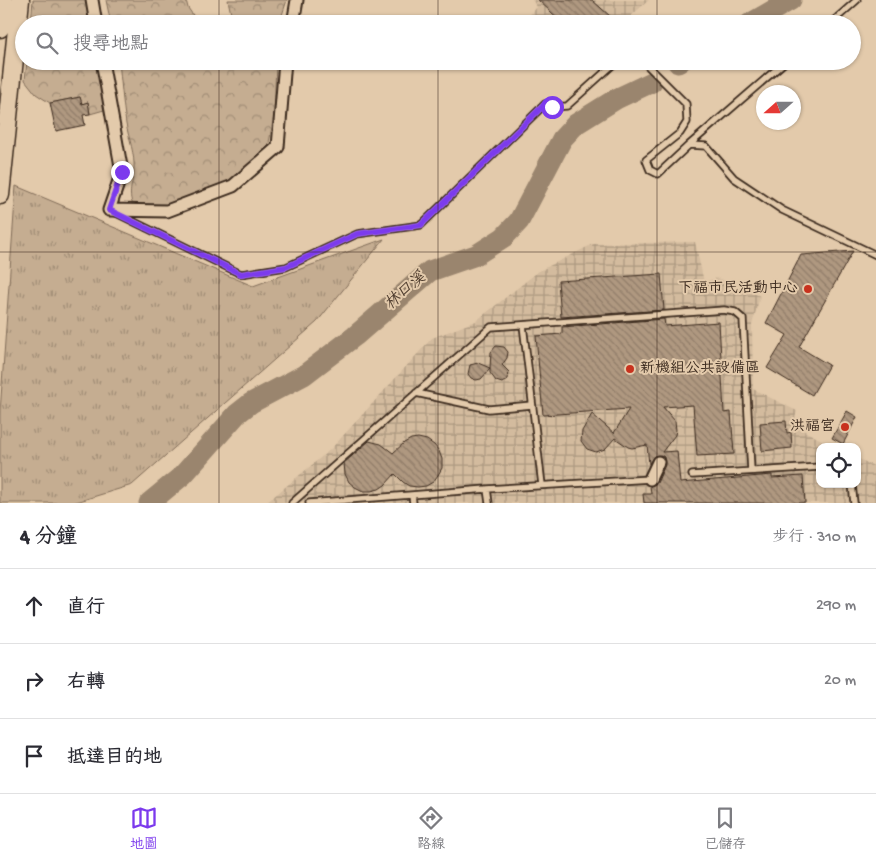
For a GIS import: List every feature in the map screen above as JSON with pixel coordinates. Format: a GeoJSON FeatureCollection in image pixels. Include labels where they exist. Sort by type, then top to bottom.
{"type":"FeatureCollection","features":[{"type":"Feature","properties":{"kind":"main road"},"geometry":{"type":"LineString","coordinates":[[0,28],[3,0]]}},
{"type":"Feature","properties":{"kind":"main road"},"geometry":{"type":"LineString","coordinates":[[18,15],[20,0]]}},
{"type":"Feature","properties":{"kind":"main road"},"geometry":{"type":"LineString","coordinates":[[0,195],[15,49]]}},
{"type":"Feature","properties":{"kind":"street"},"geometry":{"type":"LineString","coordinates":[[92,0],[94,15]]}},
{"type":"Feature","properties":{"kind":"street"},"geometry":{"type":"LineString","coordinates":[[294,15],[297,0]]}},
{"type":"Feature","properties":{"kind":"street"},"geometry":{"type":"LineString","coordinates":[[104,70],[122,172],[109,210],[168,211],[233,186],[278,147],[284,70]]}},
{"type":"Feature","properties":{"kind":"street"},"geometry":{"type":"LineString","coordinates":[[650,479],[658,462]]}},
{"type":"Feature","properties":{"kind":"lane"},"geometry":{"type":"LineString","coordinates":[[840,15],[857,0]]}},
{"type":"Feature","properties":{"kind":"lane"},"geometry":{"type":"LineString","coordinates":[[109,210],[241,274],[286,267],[357,234],[421,225],[545,104],[552,107],[567,106],[607,70]]}},
{"type":"Feature","properties":{"kind":"lane"},"geometry":{"type":"LineString","coordinates":[[652,70],[686,104],[687,122],[680,133],[646,160],[650,170],[658,174],[776,70]]}},
{"type":"Feature","properties":{"kind":"lane"},"geometry":{"type":"LineString","coordinates":[[689,145],[706,146],[734,178],[782,210],[876,255]]}},
{"type":"Feature","properties":{"kind":"lane"},"geometry":{"type":"LineString","coordinates":[[292,503],[490,327],[724,310],[736,312],[743,319],[751,471]]}},
{"type":"Feature","properties":{"kind":"lane"},"geometry":{"type":"LineString","coordinates":[[523,325],[542,485]]}},
{"type":"Feature","properties":{"kind":"lane"},"geometry":{"type":"LineString","coordinates":[[416,393],[489,408],[532,405]]}},
{"type":"Feature","properties":{"kind":"lane"},"geometry":{"type":"LineString","coordinates":[[692,475],[816,467]]}},
{"type":"Feature","properties":{"kind":"lane"},"geometry":{"type":"LineString","coordinates":[[309,503],[542,485],[650,479]]}},
{"type":"Feature","properties":{"kind":"lane"},"geometry":{"type":"LineString","coordinates":[[852,488],[854,503]]}},
{"type":"Feature","properties":{"kind":"lane"},"geometry":{"type":"LineString","coordinates":[[488,489],[489,503]]}},
{"type":"Feature","properties":{"kind":"lane"},"geometry":{"type":"LineString","coordinates":[[412,495],[413,503]]}},
{"type":"Feature","properties":{"kind":"shaded area"},"geometry":{"type":"Polygon","coordinates":[[[532,0],[649,0],[632,15],[530,15],[537,7],[532,0]]]}},
{"type":"Feature","properties":{"kind":"shaded area"},"geometry":{"type":"Polygon","coordinates":[[[695,242],[704,282],[718,278],[760,296],[752,325],[753,389],[797,411],[793,425],[827,443],[816,443],[816,488],[861,488],[861,460],[876,467],[876,503],[266,503],[331,449],[432,338],[476,321],[539,271],[593,244],[695,242]]]}},
{"type":"Feature","properties":{"kind":"green space"},"geometry":{"type":"Polygon","coordinates":[[[33,0],[89,0],[92,15],[32,15],[33,0]]]}},
{"type":"Feature","properties":{"kind":"green space"},"geometry":{"type":"Polygon","coordinates":[[[106,0],[186,0],[193,15],[109,15],[106,0]]]}},
{"type":"Feature","properties":{"kind":"green space"},"geometry":{"type":"Polygon","coordinates":[[[228,0],[287,0],[282,15],[231,14],[228,0]]]}},
{"type":"Feature","properties":{"kind":"green space"},"geometry":{"type":"Polygon","coordinates":[[[26,70],[101,70],[107,107],[104,110],[90,114],[88,102],[82,104],[80,97],[50,103],[36,94],[25,80],[26,70]]]}},
{"type":"Feature","properties":{"kind":"green space"},"geometry":{"type":"Polygon","coordinates":[[[120,70],[276,70],[274,116],[267,153],[244,174],[200,198],[177,206],[135,208],[132,203],[130,194],[134,158],[126,124],[120,70]]]}},
{"type":"Feature","properties":{"kind":"green space"},"geometry":{"type":"Polygon","coordinates":[[[16,186],[253,286],[384,239],[317,322],[132,485],[73,503],[0,503],[0,412],[16,186]]]}},
{"type":"Feature","properties":{"kind":"building"},"geometry":{"type":"Polygon","coordinates":[[[538,0],[592,0],[609,15],[554,15],[538,0]]]}},
{"type":"Feature","properties":{"kind":"building"},"geometry":{"type":"Polygon","coordinates":[[[80,97],[82,104],[88,102],[90,114],[83,115],[85,125],[56,131],[50,103],[80,97]]]}},
{"type":"Feature","properties":{"kind":"building","name":"下福市民活動中心"},"geometry":{"type":"Polygon","coordinates":[[[853,251],[799,347],[829,365],[812,395],[767,368],[787,335],[766,323],[801,255],[853,251]]]}},
{"type":"Feature","properties":{"kind":"building"},"geometry":{"type":"Polygon","coordinates":[[[661,274],[664,310],[561,317],[558,281],[661,274]]]}},
{"type":"Feature","properties":{"kind":"building"},"geometry":{"type":"Polygon","coordinates":[[[664,319],[665,326],[719,322],[724,413],[731,412],[734,454],[697,456],[693,405],[663,407],[675,421],[676,430],[675,435],[662,452],[677,451],[680,483],[772,475],[772,478],[803,476],[805,503],[644,503],[643,494],[651,494],[650,486],[657,483],[665,465],[664,457],[661,455],[654,456],[649,464],[647,445],[632,448],[615,438],[605,449],[596,452],[587,449],[581,441],[582,431],[592,414],[614,433],[629,409],[543,415],[536,336],[562,334],[562,327],[664,319]]]}},
{"type":"Feature","properties":{"kind":"building"},"geometry":{"type":"Polygon","coordinates":[[[496,346],[504,347],[508,352],[507,358],[502,365],[509,372],[508,379],[502,383],[496,381],[490,373],[490,369],[481,379],[471,378],[468,374],[470,365],[478,363],[490,368],[491,352],[496,346]]]}},
{"type":"Feature","properties":{"kind":"building","name":"洪福宮"},"geometry":{"type":"Polygon","coordinates":[[[847,411],[857,417],[844,443],[832,438],[847,411]]]}},
{"type":"Feature","properties":{"kind":"building"},"geometry":{"type":"Polygon","coordinates":[[[786,421],[787,433],[791,432],[792,448],[762,451],[760,423],[786,421]]]}},
{"type":"Feature","properties":{"kind":"building"},"geometry":{"type":"Polygon","coordinates":[[[418,438],[427,440],[434,445],[442,459],[442,468],[433,482],[426,486],[409,486],[395,474],[379,489],[363,491],[349,482],[345,474],[344,463],[369,441],[381,444],[393,453],[404,443],[418,438]]]}},
{"type":"Feature","properties":{"kind":"waterway","name":"林口溪"},"geometry":{"type":"LineString","coordinates":[[765,15],[791,0]]}},
{"type":"Feature","properties":{"kind":"waterway","name":"林口溪"},"geometry":{"type":"LineString","coordinates":[[149,503],[183,475],[237,414],[251,403],[304,375],[355,336],[430,271],[476,255],[504,237],[519,221],[562,139],[576,124],[616,99],[652,82]]}},
{"type":"Feature","properties":{"kind":"place","name":"下福市民活動中心"},"geometry":{"type":"Point","coordinates":[808,289]}},
{"type":"Feature","properties":{"kind":"place","name":"新機組公共設備區"},"geometry":{"type":"Point","coordinates":[630,369]}},
{"type":"Feature","properties":{"kind":"place","name":"洪福宮"},"geometry":{"type":"Point","coordinates":[845,427]}},
{"type":"Feature","properties":{"kind":"route"},"geometry":{"type":"LineString","coordinates":[[122,172],[109,210],[241,274],[286,267],[357,234],[421,225],[545,104],[552,107]]}}]}
